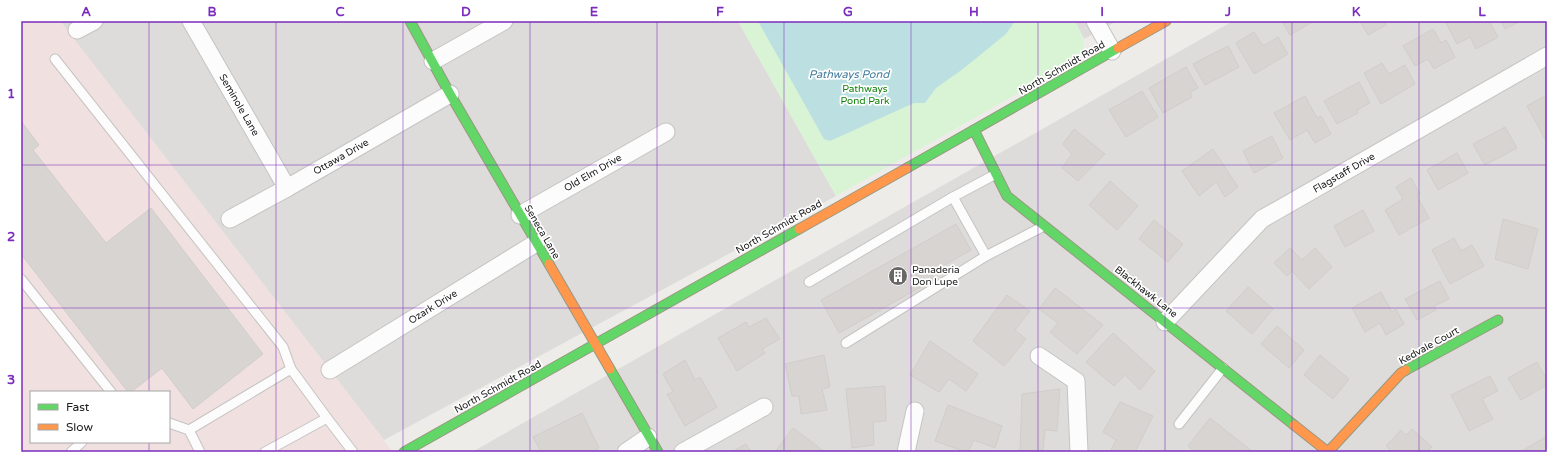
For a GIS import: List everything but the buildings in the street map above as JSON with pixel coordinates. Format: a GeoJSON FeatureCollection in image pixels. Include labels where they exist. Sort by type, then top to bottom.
{"type":"FeatureCollection","features":[{"type":"Feature","properties":{"kind":"street"},"geometry":{"type":"LineString","coordinates":[[77,30],[94,21]]}},
{"type":"Feature","properties":{"kind":"street","name":"Seminole Lane"},"geometry":{"type":"LineString","coordinates":[[192,21],[287,188]]}},
{"type":"Feature","properties":{"kind":"street","name":"Seneca Lane"},"geometry":{"type":"LineString","coordinates":[[410,21],[450,94],[596,345],[648,438],[658,452]]}},
{"type":"Feature","properties":{"kind":"street"},"geometry":{"type":"LineString","coordinates":[[432,61],[504,21]]}},
{"type":"Feature","properties":{"kind":"street"},"geometry":{"type":"LineString","coordinates":[[1095,21],[1112,51]]}},
{"type":"Feature","properties":{"kind":"street","name":"North Schmidt Road"},"geometry":{"type":"LineString","coordinates":[[404,452],[596,345],[794,231],[1166,21]]}},
{"type":"Feature","properties":{"kind":"street","name":"Flagstaff Drive"},"geometry":{"type":"LineString","coordinates":[[1165,322],[1262,219],[1547,56]]}},
{"type":"Feature","properties":{"kind":"street","name":"Ottawa Drive"},"geometry":{"type":"LineString","coordinates":[[230,219],[287,188],[450,94]]}},
{"type":"Feature","properties":{"kind":"street","name":"Blackhawk Lane"},"geometry":{"type":"LineString","coordinates":[[974,130],[1007,196],[1328,452]]}},
{"type":"Feature","properties":{"kind":"street","name":"Old Elm Drive"},"geometry":{"type":"LineString","coordinates":[[520,215],[666,132]]}},
{"type":"Feature","properties":{"kind":"street","name":"Ozark Drive"},"geometry":{"type":"LineString","coordinates":[[330,370],[536,243]]}},
{"type":"Feature","properties":{"kind":"street","name":"Kedvale Court"},"geometry":{"type":"LineString","coordinates":[[1328,452],[1402,373],[1498,320]]}},
{"type":"Feature","properties":{"kind":"street"},"geometry":{"type":"LineString","coordinates":[[1039,356],[1076,381],[1079,452]]}},
{"type":"Feature","properties":{"kind":"street"},"geometry":{"type":"LineString","coordinates":[[684,452],[764,408]]}},
{"type":"Feature","properties":{"kind":"street"},"geometry":{"type":"LineString","coordinates":[[906,452],[915,411]]}},
{"type":"Feature","properties":{"kind":"street"},"geometry":{"type":"LineString","coordinates":[[626,452],[648,438]]}},
{"type":"Feature","properties":{"kind":"lane"},"geometry":{"type":"LineString","coordinates":[[55,59],[283,346],[291,370],[353,452]]}},
{"type":"Feature","properties":{"kind":"lane"},"geometry":{"type":"LineString","coordinates":[[809,282],[953,197],[996,174]]}},
{"type":"Feature","properties":{"kind":"lane"},"geometry":{"type":"LineString","coordinates":[[953,197],[986,256]]}},
{"type":"Feature","properties":{"kind":"lane"},"geometry":{"type":"LineString","coordinates":[[846,343],[986,256],[1044,226]]}},
{"type":"Feature","properties":{"kind":"lane"},"geometry":{"type":"LineString","coordinates":[[21,279],[110,391]]}},
{"type":"Feature","properties":{"kind":"lane"},"geometry":{"type":"LineString","coordinates":[[1179,424],[1223,368]]}},
{"type":"Feature","properties":{"kind":"lane"},"geometry":{"type":"LineString","coordinates":[[189,430],[291,370]]}},
{"type":"Feature","properties":{"kind":"lane"},"geometry":{"type":"LineString","coordinates":[[264,452],[327,418]]}},
{"type":"Feature","properties":{"kind":"lane"},"geometry":{"type":"LineString","coordinates":[[170,423],[189,430],[200,452]]}},
{"type":"Feature","properties":{"kind":"lane"},"geometry":{"type":"LineString","coordinates":[[71,452],[81,443]]}},
{"type":"Feature","properties":{"kind":"shaded area"},"geometry":{"type":"Polygon","coordinates":[[[21,21],[60,21],[393,452],[21,452],[21,21]]]}},
{"type":"Feature","properties":{"kind":"shaded area"},"geometry":{"type":"Polygon","coordinates":[[[60,21],[738,21],[836,196],[384,440],[60,21]]]}},
{"type":"Feature","properties":{"kind":"shaded area"},"geometry":{"type":"Polygon","coordinates":[[[1075,21],[1117,21],[1084,39],[1075,21]]]}},
{"type":"Feature","properties":{"kind":"shaded area"},"geometry":{"type":"Polygon","coordinates":[[[1233,21],[1547,21],[1547,452],[472,452],[1233,21]]]}},
{"type":"Feature","properties":{"kind":"green space","name":"Pathways Pond Park"},"geometry":{"type":"Polygon","coordinates":[[[738,21],[1075,21],[1082,36],[1083,50],[1077,60],[836,196],[738,21]]]}},
{"type":"Feature","properties":{"kind":"water","name":"Pathways Pond"},"geometry":{"type":"Polygon","coordinates":[[[758,21],[1015,21],[1006,34],[963,69],[936,88],[925,103],[914,103],[830,141],[824,139],[758,21]]]}},
{"type":"Feature","properties":{"kind":"traffic: fast"},"geometry":{"type":"LineString","coordinates":[[410,21],[450,94],[549,264]]}},
{"type":"Feature","properties":{"kind":"traffic: fast"},"geometry":{"type":"LineString","coordinates":[[907,168],[1118,48]]}},
{"type":"Feature","properties":{"kind":"traffic: fast"},"geometry":{"type":"LineString","coordinates":[[974,130],[1007,196],[1294,425]]}},
{"type":"Feature","properties":{"kind":"traffic: fast"},"geometry":{"type":"LineString","coordinates":[[404,452],[799,229]]}},
{"type":"Feature","properties":{"kind":"traffic: fast"},"geometry":{"type":"LineString","coordinates":[[1406,370],[1498,320]]}},
{"type":"Feature","properties":{"kind":"traffic: fast"},"geometry":{"type":"LineString","coordinates":[[610,369],[658,452]]}},
{"type":"Feature","properties":{"kind":"traffic: slow"},"geometry":{"type":"LineString","coordinates":[[1118,48],[1166,21]]}},
{"type":"Feature","properties":{"kind":"traffic: slow"},"geometry":{"type":"LineString","coordinates":[[799,229],[907,168]]}},
{"type":"Feature","properties":{"kind":"traffic: slow"},"geometry":{"type":"LineString","coordinates":[[549,264],[610,369]]}},
{"type":"Feature","properties":{"kind":"traffic: slow"},"geometry":{"type":"LineString","coordinates":[[1294,425],[1328,452],[1401,373],[1406,370]]}},
{"type":"Feature","properties":{"kind":"place","name":"Panaderia Don Lupe"},"geometry":{"type":"Point","coordinates":[898,276]}}]}
